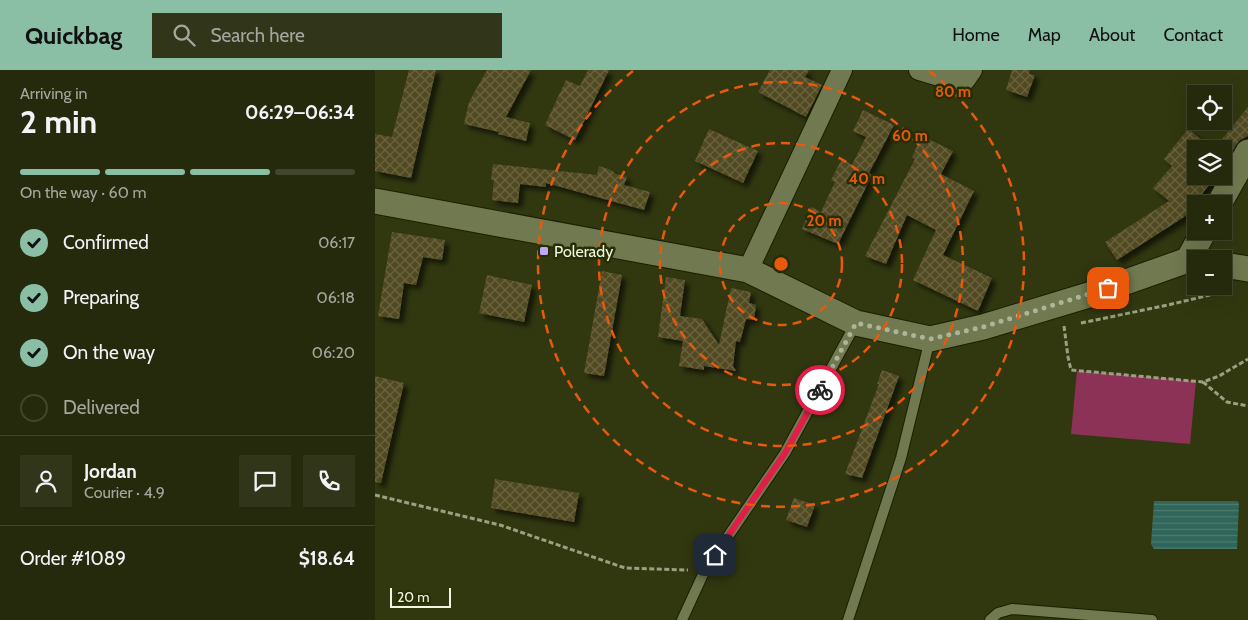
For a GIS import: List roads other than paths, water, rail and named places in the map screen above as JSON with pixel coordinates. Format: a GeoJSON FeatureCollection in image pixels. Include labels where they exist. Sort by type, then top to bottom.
{"type":"FeatureCollection","features":[{"type":"Feature","properties":{"kind":"street"},"geometry":{"type":"LineString","coordinates":[[748,270],[842,70]]}},
{"type":"Feature","properties":{"kind":"street"},"geometry":{"type":"LineString","coordinates":[[919,70],[952,80],[965,80],[972,70]]}},
{"type":"Feature","properties":{"kind":"street"},"geometry":{"type":"LineString","coordinates":[[1224,195],[1248,152]]}},
{"type":"Feature","properties":{"kind":"street"},"geometry":{"type":"LineString","coordinates":[[375,201],[748,270],[856,323],[930,339],[983,327],[1091,294],[1187,262]]}},
{"type":"Feature","properties":{"kind":"street"},"geometry":{"type":"LineString","coordinates":[[1232,266],[1248,269]]}},
{"type":"Feature","properties":{"kind":"lane"},"geometry":{"type":"LineString","coordinates":[[682,620],[705,570],[785,453],[856,323]]}},
{"type":"Feature","properties":{"kind":"lane"},"geometry":{"type":"LineString","coordinates":[[848,620],[901,458],[930,339]]}},
{"type":"Feature","properties":{"kind":"lane"},"geometry":{"type":"LineString","coordinates":[[990,620],[998,613],[1012,609],[1152,620]]}},
{"type":"Feature","properties":{"kind":"water"},"geometry":{"type":"Polygon","coordinates":[[[1154,501],[1237,501],[1239,503],[1237,549],[1154,549],[1151,544],[1154,501]]]}},
{"type":"Feature","properties":{"kind":"place","name":"Polerady"},"geometry":{"type":"Point","coordinates":[544,251]}}]}
